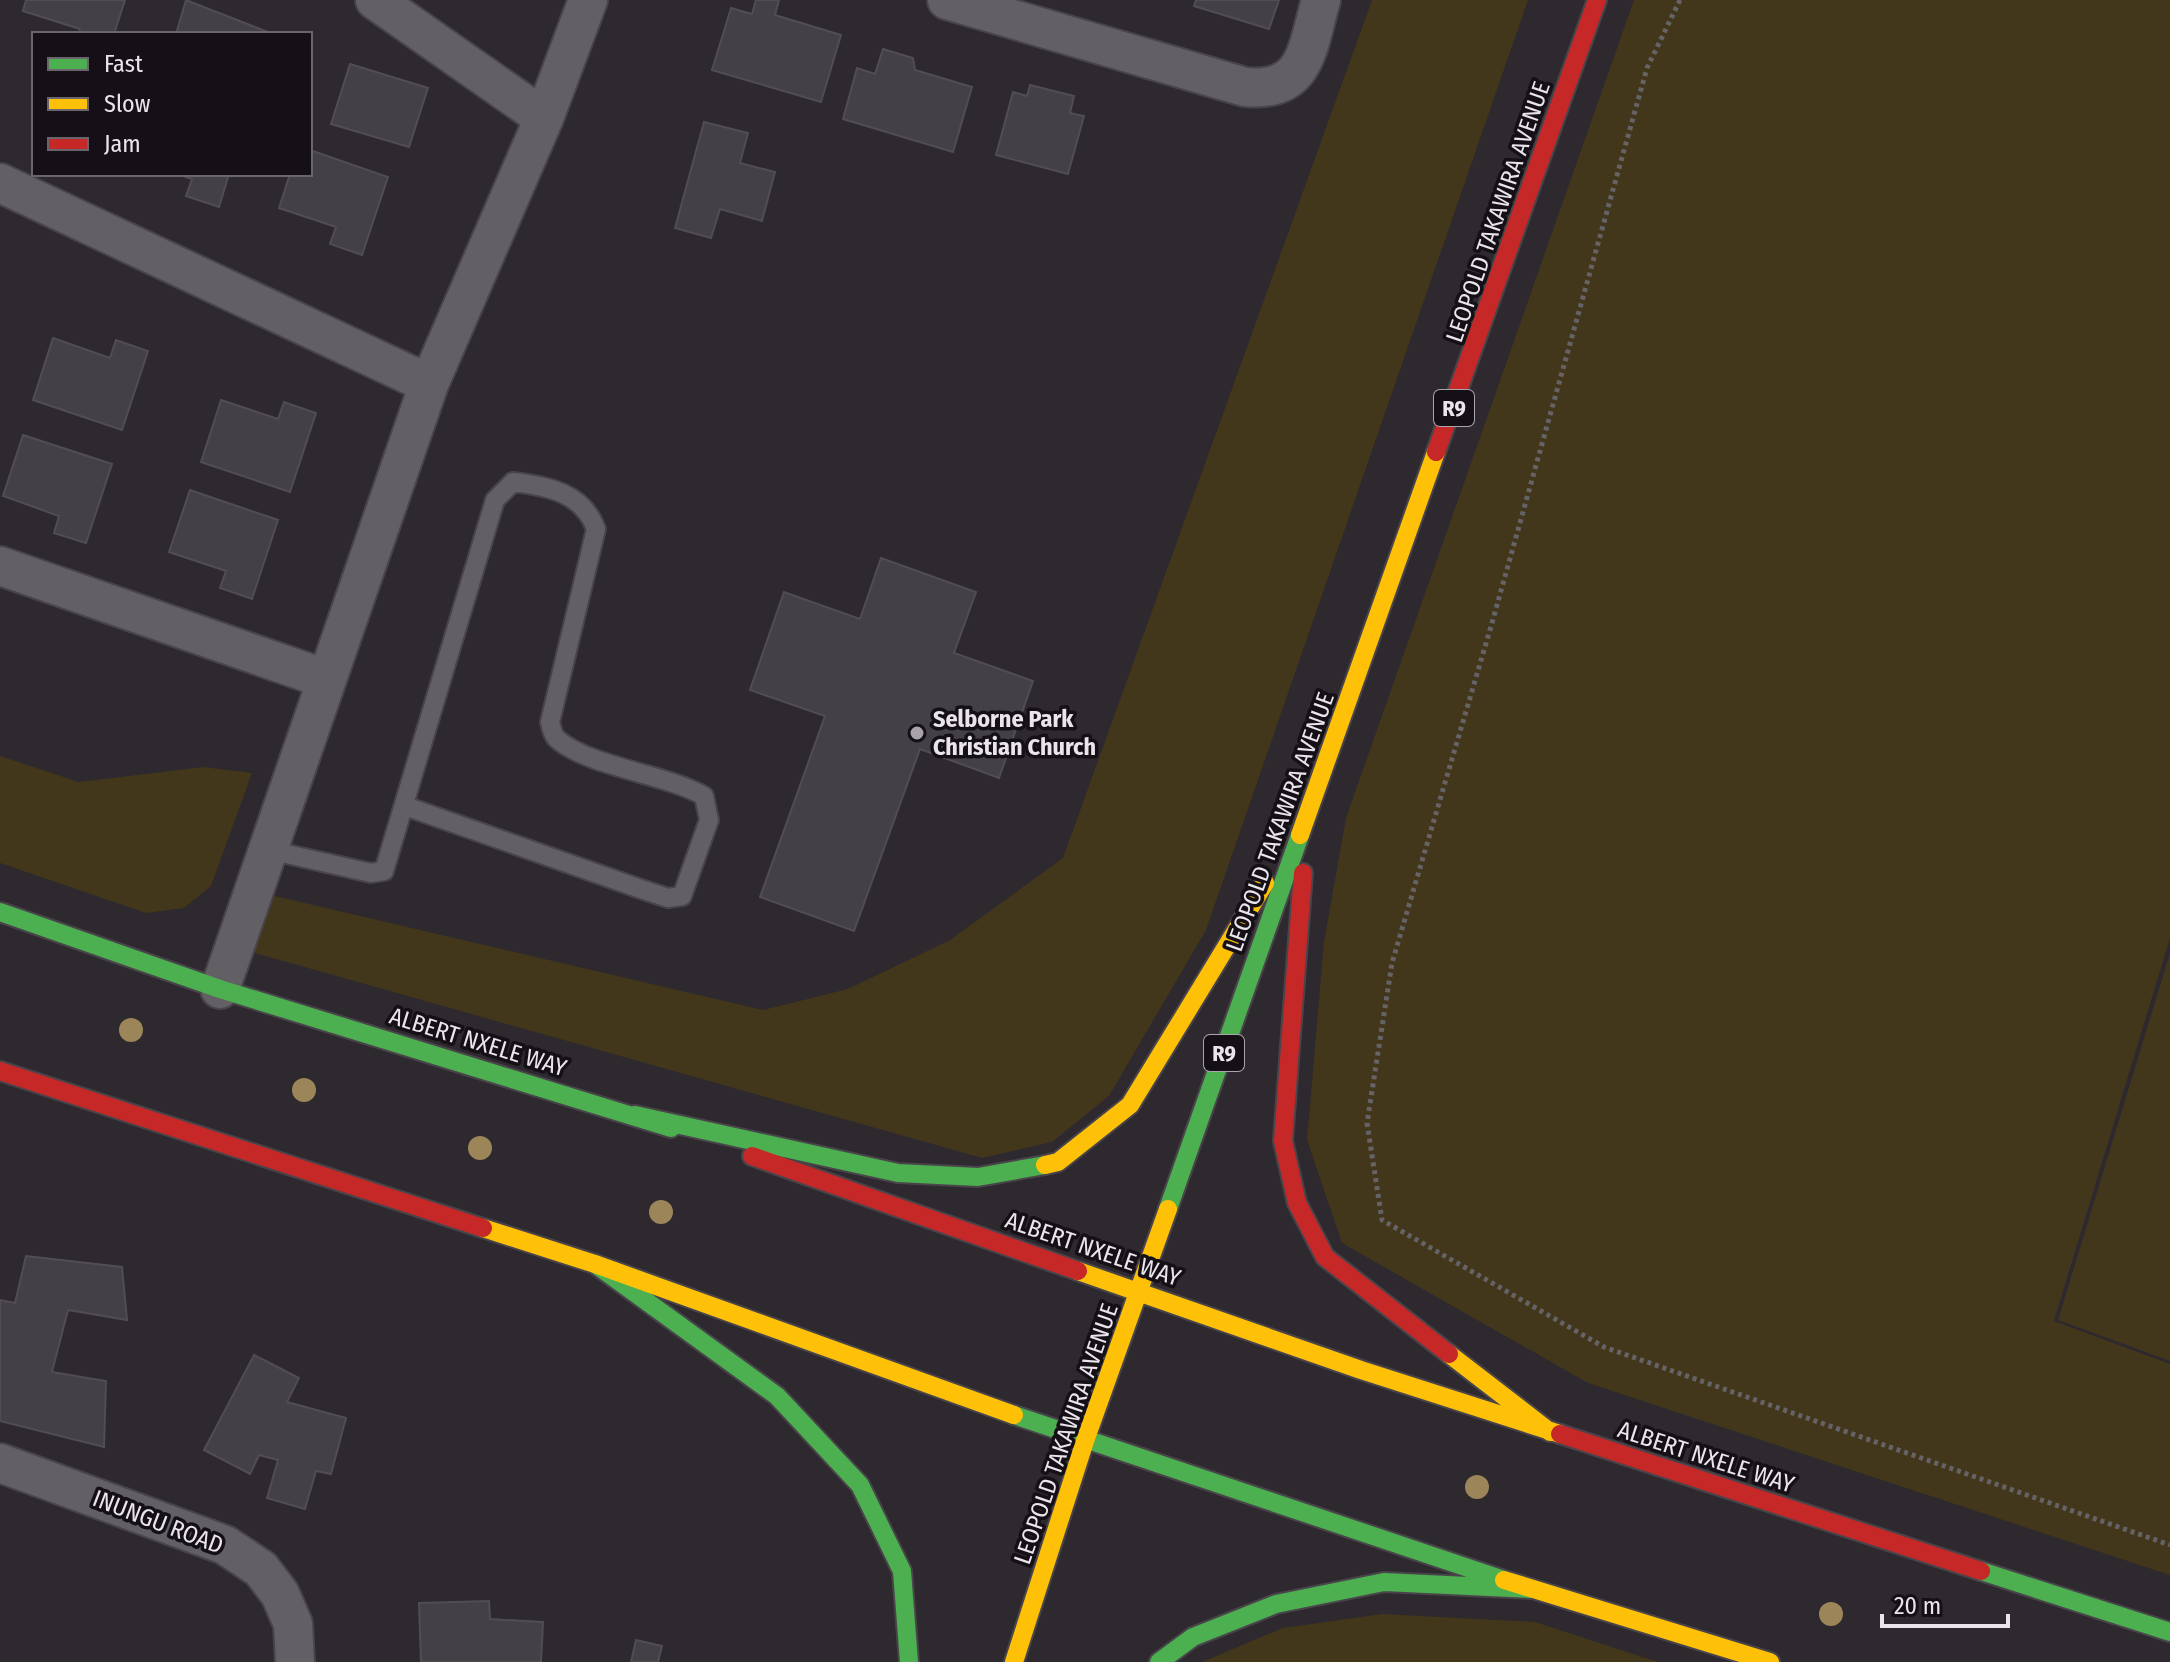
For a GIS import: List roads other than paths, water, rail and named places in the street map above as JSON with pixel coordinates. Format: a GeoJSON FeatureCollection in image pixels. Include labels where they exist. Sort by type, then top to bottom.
{"type":"FeatureCollection","features":[{"type":"Feature","properties":{"kind":"main road","name":"LEOPOLD TAKAWIRA AVENUE"},"geometry":{"type":"LineString","coordinates":[[1014,1662],[1085,1441],[1141,1291],[1597,0]]}},
{"type":"Feature","properties":{"kind":"main road"},"geometry":{"type":"LineString","coordinates":[[635,1115],[898,1173],[978,1177],[1058,1162],[1130,1105],[1308,814]]}},
{"type":"Feature","properties":{"kind":"main road"},"geometry":{"type":"LineString","coordinates":[[1308,814],[1283,1141],[1297,1203],[1325,1257],[1550,1432]]}},
{"type":"Feature","properties":{"kind":"main road","name":"ALBERT NXELE WAY"},"geometry":{"type":"LineString","coordinates":[[0,912],[220,989],[635,1115],[1361,1370],[2170,1632]]}},
{"type":"Feature","properties":{"kind":"main road"},"geometry":{"type":"LineString","coordinates":[[0,1071],[595,1264],[1085,1441],[1532,1589],[1770,1662]]}},
{"type":"Feature","properties":{"kind":"main road"},"geometry":{"type":"LineString","coordinates":[[595,1264],[777,1396],[860,1485],[902,1571],[909,1662]]}},
{"type":"Feature","properties":{"kind":"main road"},"geometry":{"type":"LineString","coordinates":[[1159,1662],[1193,1637],[1276,1604],[1384,1582],[1532,1589]]}},
{"type":"Feature","properties":{"kind":"street"},"geometry":{"type":"LineString","coordinates":[[375,0],[544,118]]}},
{"type":"Feature","properties":{"kind":"street"},"geometry":{"type":"LineString","coordinates":[[220,989],[429,384],[544,118],[588,0]]}},
{"type":"Feature","properties":{"kind":"street"},"geometry":{"type":"LineString","coordinates":[[947,0],[1245,87],[1265,89],[1284,83],[1299,72],[1321,0]]}},
{"type":"Feature","properties":{"kind":"street"},"geometry":{"type":"LineString","coordinates":[[0,183],[429,384]]}},
{"type":"Feature","properties":{"kind":"street"},"geometry":{"type":"LineString","coordinates":[[0,566],[326,679]]}},
{"type":"Feature","properties":{"kind":"street","name":"INUNGU ROAD"},"geometry":{"type":"LineString","coordinates":[[0,1463],[225,1545],[261,1569],[280,1594],[293,1624],[295,1662]]}},
{"type":"Feature","properties":{"kind":"lane"},"geometry":{"type":"LineString","coordinates":[[269,850],[378,873],[384,871],[495,500],[513,482],[573,498],[589,511],[596,529],[550,722],[554,736],[573,750],[685,785],[704,796],[709,820],[682,896],[668,898],[405,806]]}},
{"type":"Feature","properties":{"kind":"place","name":"Selborne Park Christian Church"},"geometry":{"type":"Point","coordinates":[917,733]}}]}
